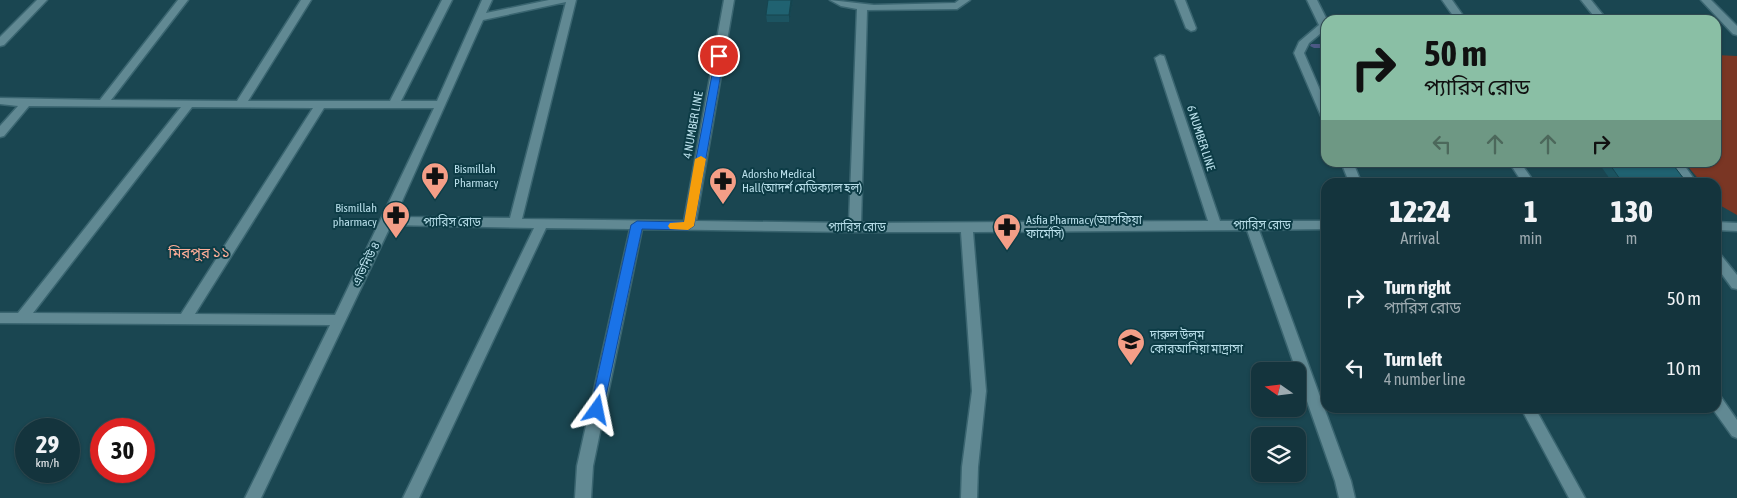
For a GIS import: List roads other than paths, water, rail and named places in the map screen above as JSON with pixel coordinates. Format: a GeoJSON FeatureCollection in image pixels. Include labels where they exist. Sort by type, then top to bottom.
{"type":"FeatureCollection","features":[{"type":"Feature","properties":{"kind":"street"},"geometry":{"type":"LineString","coordinates":[[0,43],[42,0]]}},
{"type":"Feature","properties":{"kind":"street"},"geometry":{"type":"LineString","coordinates":[[104,102],[183,0]]}},
{"type":"Feature","properties":{"kind":"street"},"geometry":{"type":"LineString","coordinates":[[240,103],[306,0]]}},
{"type":"Feature","properties":{"kind":"street"},"geometry":{"type":"LineString","coordinates":[[394,105],[447,0]]}},
{"type":"Feature","properties":{"kind":"street","name":"এভিনিউ ৪"},"geometry":{"type":"LineString","coordinates":[[253,498],[387,221],[487,0]]}},
{"type":"Feature","properties":{"kind":"street"},"geometry":{"type":"LineString","coordinates":[[478,18],[563,0]]}},
{"type":"Feature","properties":{"kind":"street"},"geometry":{"type":"LineString","coordinates":[[515,222],[571,0]]}},
{"type":"Feature","properties":{"kind":"street","name":"4 NUMBER LINE"},"geometry":{"type":"LineString","coordinates":[[688,226],[729,0]]}},
{"type":"Feature","properties":{"kind":"street"},"geometry":{"type":"LineString","coordinates":[[836,0],[844,5],[862,7],[957,6],[963,2]]}},
{"type":"Feature","properties":{"kind":"street"},"geometry":{"type":"LineString","coordinates":[[1180,0],[1190,28]]}},
{"type":"Feature","properties":{"kind":"street"},"geometry":{"type":"LineString","coordinates":[[1312,0],[1321,19]]}},
{"type":"Feature","properties":{"kind":"street"},"geometry":{"type":"LineString","coordinates":[[1447,0],[1458,15]]}},
{"type":"Feature","properties":{"kind":"street"},"geometry":{"type":"LineString","coordinates":[[1586,0],[1598,15]]}},
{"type":"Feature","properties":{"kind":"street"},"geometry":{"type":"LineString","coordinates":[[1706,0],[1721,15]]}},
{"type":"Feature","properties":{"kind":"street"},"geometry":{"type":"LineString","coordinates":[[855,228],[862,7]]}},
{"type":"Feature","properties":{"kind":"street"},"geometry":{"type":"LineString","coordinates":[[1721,15],[1737,32]]}},
{"type":"Feature","properties":{"kind":"street"},"geometry":{"type":"LineString","coordinates":[[1321,28],[1299,48],[1299,53],[1321,104]]}},
{"type":"Feature","properties":{"kind":"street","name":"6 NUMBER LINE"},"geometry":{"type":"LineString","coordinates":[[1160,58],[1216,226]]}},
{"type":"Feature","properties":{"kind":"street"},"geometry":{"type":"LineString","coordinates":[[0,101],[26,103],[441,105]]}},
{"type":"Feature","properties":{"kind":"street"},"geometry":{"type":"LineString","coordinates":[[0,133],[26,103]]}},
{"type":"Feature","properties":{"kind":"street"},"geometry":{"type":"LineString","coordinates":[[22,318],[189,104]]}},
{"type":"Feature","properties":{"kind":"street"},"geometry":{"type":"LineString","coordinates":[[185,319],[321,104]]}},
{"type":"Feature","properties":{"kind":"street"},"geometry":{"type":"LineString","coordinates":[[1518,167],[1525,178]]}},
{"type":"Feature","properties":{"kind":"street"},"geometry":{"type":"LineString","coordinates":[[1679,167],[1687,178]]}},
{"type":"Feature","properties":{"kind":"street","name":"প্যারিস রোড"},"geometry":{"type":"LineString","coordinates":[[387,221],[855,228],[1321,225]]}},
{"type":"Feature","properties":{"kind":"street"},"geometry":{"type":"LineString","coordinates":[[411,498],[542,222]]}},
{"type":"Feature","properties":{"kind":"street"},"geometry":{"type":"LineString","coordinates":[[583,498],[585,466],[637,225]]}},
{"type":"Feature","properties":{"kind":"street"},"geometry":{"type":"LineString","coordinates":[[1251,225],[1343,481],[1347,498]]}},
{"type":"Feature","properties":{"kind":"street"},"geometry":{"type":"LineString","coordinates":[[967,227],[979,391],[970,466],[969,498]]}},
{"type":"Feature","properties":{"kind":"street"},"geometry":{"type":"LineString","coordinates":[[1721,263],[1737,284]]}},
{"type":"Feature","properties":{"kind":"street"},"geometry":{"type":"LineString","coordinates":[[0,318],[339,320]]}},
{"type":"Feature","properties":{"kind":"street"},"geometry":{"type":"LineString","coordinates":[[1721,408],[1737,432]]}},
{"type":"Feature","properties":{"kind":"street"},"geometry":{"type":"LineString","coordinates":[[1531,413],[1577,498]]}},
{"type":"Feature","properties":{"kind":"waterway"},"geometry":{"type":"LineString","coordinates":[[1314,46],[1321,46]]}},
{"type":"Feature","properties":{"kind":"place","name":"Bismillah Pharmacy"},"geometry":{"type":"Point","coordinates":[435,200]}},
{"type":"Feature","properties":{"kind":"place","name":"Adorsho Medical Hall(আদর্শ মেডিক্যাল হল)"},"geometry":{"type":"Point","coordinates":[723,205]}},
{"type":"Feature","properties":{"kind":"place","name":"Bismillah pharmacy"},"geometry":{"type":"Point","coordinates":[396,239]}},
{"type":"Feature","properties":{"kind":"place","name":"Asfia Pharmacy(আসফিয়া ফার্মেসি)"},"geometry":{"type":"Point","coordinates":[1007,251]}},
{"type":"Feature","properties":{"kind":"place","name":"দারুল উলুম কোরআনিয়া মাদ্রাসা"},"geometry":{"type":"Point","coordinates":[1131,366]}},
{"type":"Feature","properties":{"kind":"district","name":"মিরপুর ১১"},"geometry":{"type":"Point","coordinates":[199,253]}}]}
